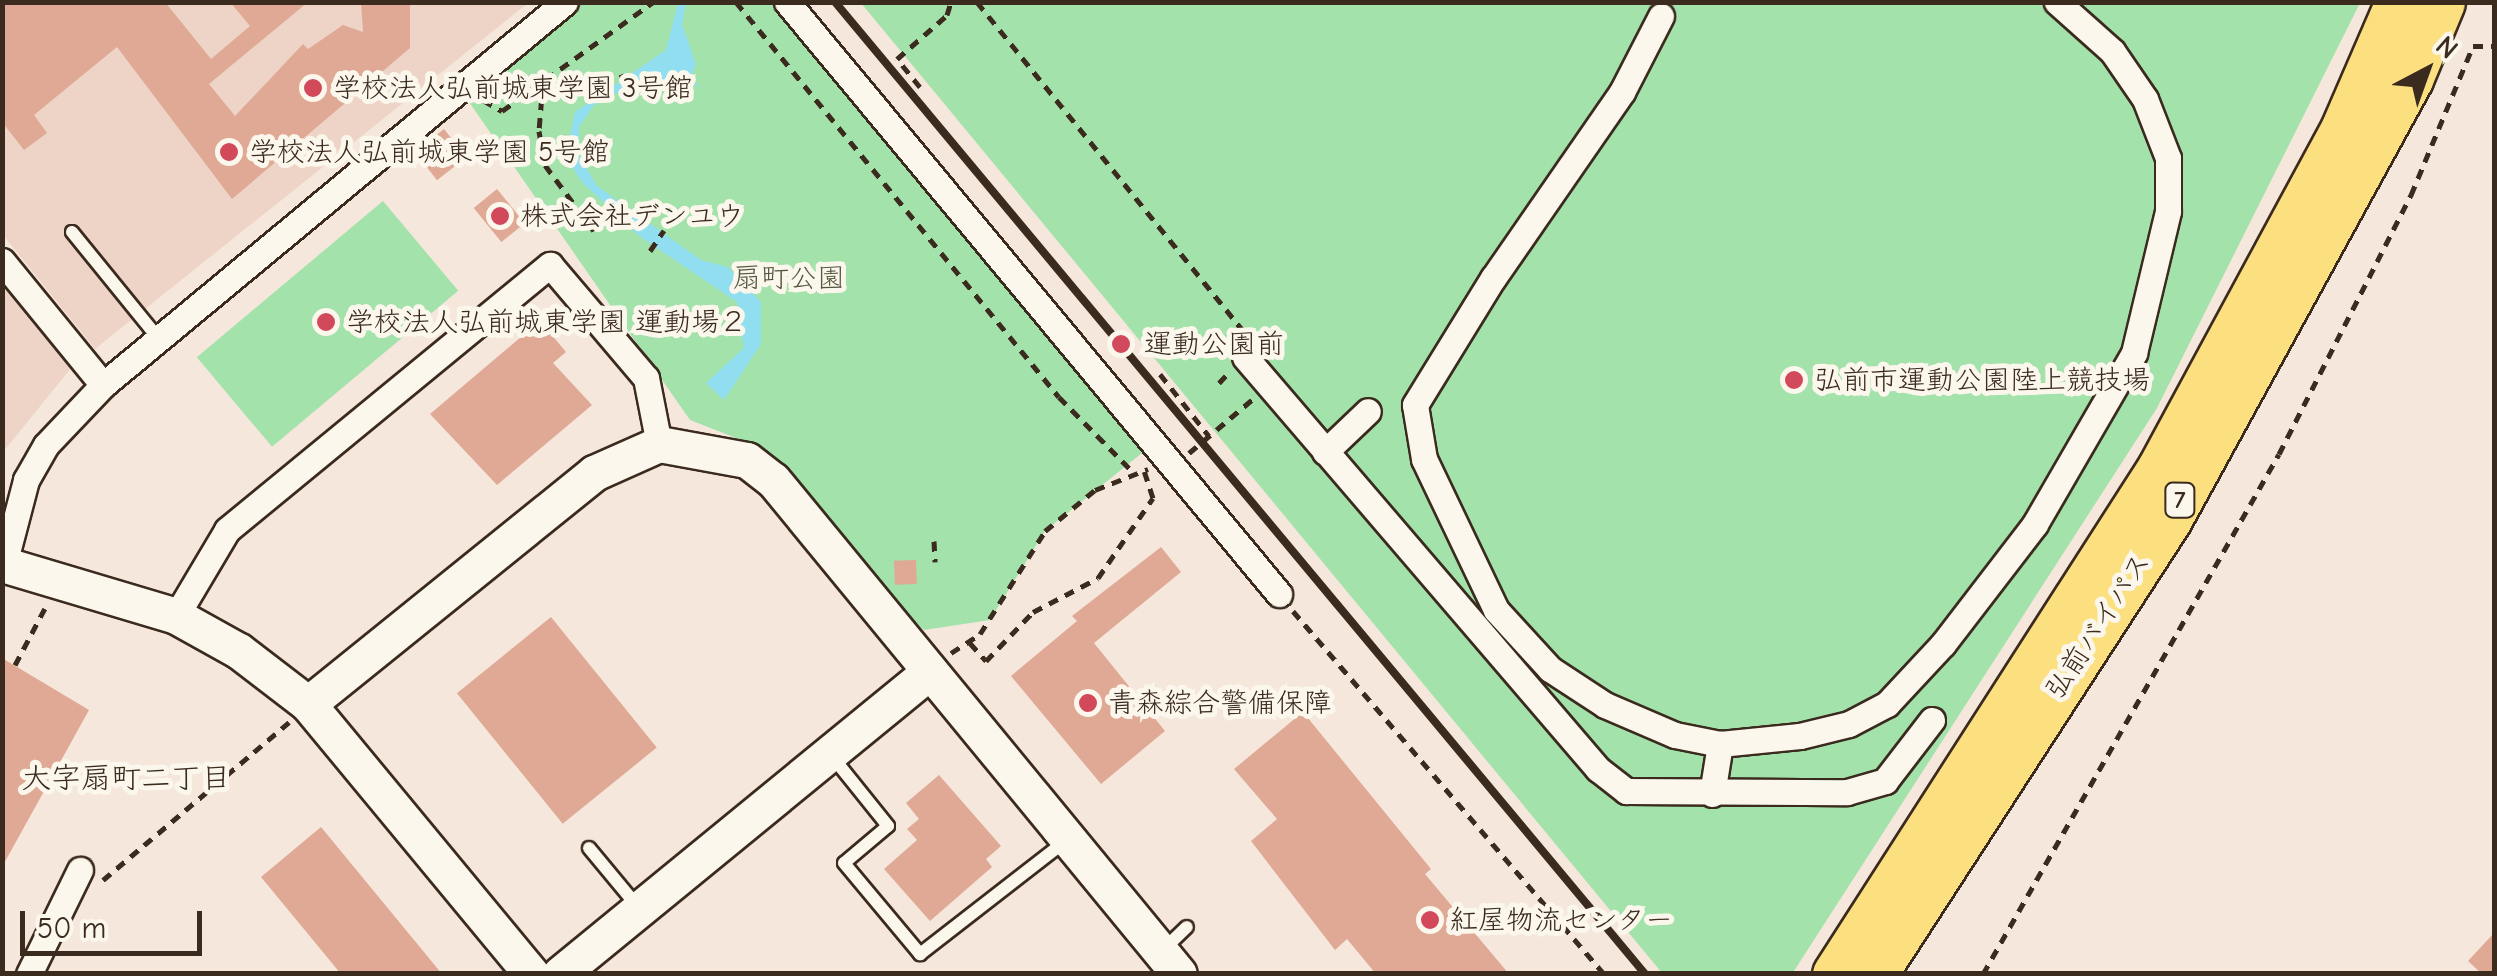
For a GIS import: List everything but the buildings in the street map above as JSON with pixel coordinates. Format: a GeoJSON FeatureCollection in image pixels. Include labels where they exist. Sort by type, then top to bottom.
{"type":"FeatureCollection","features":[{"type":"Feature","properties":{"kind":"highway","name":"弘前バイパス"},"geometry":{"type":"LineString","coordinates":[[1835,974],[2160,468],[2344,127],[2398,2]]}},
{"type":"Feature","properties":{"kind":"highway","name":"弘前バイパス"},"geometry":{"type":"LineString","coordinates":[[1874,974],[2169,519],[2410,80],[2442,2]]}},
{"type":"Feature","properties":{"kind":"street"},"geometry":{"type":"LineString","coordinates":[[531,974],[308,704],[176,616],[3,564],[10,524],[40,456],[103,384],[565,2]]}},
{"type":"Feature","properties":{"kind":"street"},"geometry":{"type":"LineString","coordinates":[[787,2],[1177,464],[1279,594]]}},
{"type":"Feature","properties":{"kind":"street"},"geometry":{"type":"LineString","coordinates":[[1661,16],[1622,92],[1493,278],[1415,405],[1424,459],[1496,610],[1550,668],[1605,706],[1675,735],[1720,744],[1800,736],[1849,724],[1887,704],[1943,644],[2035,524],[2134,353],[2168,211],[2168,158],[2146,100],[2112,51],[2057,2]]}},
{"type":"Feature","properties":{"kind":"street"},"geometry":{"type":"LineString","coordinates":[[2,261],[103,384]]}},
{"type":"Feature","properties":{"kind":"street"},"geometry":{"type":"LineString","coordinates":[[176,616],[227,530],[550,265],[646,378],[660,444]]}},
{"type":"Feature","properties":{"kind":"street"},"geometry":{"type":"LineString","coordinates":[[1250,352],[1268,386],[1598,769],[1626,792],[1847,792],[1885,781],[1932,720]]}},
{"type":"Feature","properties":{"kind":"street"},"geometry":{"type":"LineString","coordinates":[[1325,452],[1368,411]]}},
{"type":"Feature","properties":{"kind":"street"},"geometry":{"type":"LineString","coordinates":[[308,704],[594,472],[660,444],[747,460],[773,480],[1170,963]]}},
{"type":"Feature","properties":{"kind":"street"},"geometry":{"type":"LineString","coordinates":[[560,974],[930,671]]}},
{"type":"Feature","properties":{"kind":"street"},"geometry":{"type":"LineString","coordinates":[[1712,794],[1720,744]]}},
{"type":"Feature","properties":{"kind":"street"},"geometry":{"type":"LineString","coordinates":[[29,974],[88,879]]}},
{"type":"Feature","properties":{"kind":"lane"},"geometry":{"type":"LineString","coordinates":[[72,232],[159,338]]}},
{"type":"Feature","properties":{"kind":"lane"},"geometry":{"type":"LineString","coordinates":[[830,753],[888,826],[844,863],[920,954],[1068,839]]}},
{"type":"Feature","properties":{"kind":"lane"},"geometry":{"type":"LineString","coordinates":[[589,848],[639,909]]}},
{"type":"Feature","properties":{"kind":"lane"},"geometry":{"type":"LineString","coordinates":[[1170,963],[1187,927]]}},
{"type":"Feature","properties":{"kind":"path"},"geometry":{"type":"LineString","coordinates":[[468,82],[502,111],[653,2]]}},
{"type":"Feature","properties":{"kind":"path"},"geometry":{"type":"LineString","coordinates":[[736,2],[1060,397],[1133,472]]}},
{"type":"Feature","properties":{"kind":"path"},"geometry":{"type":"LineString","coordinates":[[920,87],[898,59],[947,15],[951,2]]}},
{"type":"Feature","properties":{"kind":"path"},"geometry":{"type":"LineString","coordinates":[[977,2],[1250,352]]}},
{"type":"Feature","properties":{"kind":"path"},"geometry":{"type":"LineString","coordinates":[[1983,974],[2279,454],[2411,196],[2472,46],[2494,46]]}},
{"type":"Feature","properties":{"kind":"path"},"geometry":{"type":"LineString","coordinates":[[621,74],[629,94]]}},
{"type":"Feature","properties":{"kind":"path"},"geometry":{"type":"LineString","coordinates":[[544,82],[539,131],[545,165],[594,231]]}},
{"type":"Feature","properties":{"kind":"path"},"geometry":{"type":"LineString","coordinates":[[650,251],[664,230]]}},
{"type":"Feature","properties":{"kind":"path"},"geometry":{"type":"LineString","coordinates":[[1160,374],[1210,436]]}},
{"type":"Feature","properties":{"kind":"path"},"geometry":{"type":"LineString","coordinates":[[930,671],[970,642],[1045,531],[1095,490],[1133,472],[1177,464],[1268,386]]}},
{"type":"Feature","properties":{"kind":"path"},"geometry":{"type":"LineString","coordinates":[[970,642],[986,661],[1033,612],[1098,578],[1152,498],[1144,470]]}},
{"type":"Feature","properties":{"kind":"path"},"geometry":{"type":"LineString","coordinates":[[934,541],[934,562]]}},
{"type":"Feature","properties":{"kind":"path"},"geometry":{"type":"LineString","coordinates":[[1279,594],[1604,974]]}},
{"type":"Feature","properties":{"kind":"path"},"geometry":{"type":"LineString","coordinates":[[15,665],[51,596]]}},
{"type":"Feature","properties":{"kind":"path"},"geometry":{"type":"LineString","coordinates":[[88,879],[308,704]]}},
{"type":"Feature","properties":{"kind":"shaded area"},"geometry":{"type":"Polygon","coordinates":[[[2,3],[528,3],[95,349],[3,235],[2,3]]]}},
{"type":"Feature","properties":{"kind":"shaded area"},"geometry":{"type":"Polygon","coordinates":[[[2,285],[72,367],[3,452],[2,452],[2,285]]]}},
{"type":"Feature","properties":{"kind":"green space","name":"扇町公園"},"geometry":{"type":"Polygon","coordinates":[[[572,3],[772,3],[1147,449],[1045,531],[990,620],[924,630],[871,581],[759,447],[690,420],[460,89],[572,3]]]}},
{"type":"Feature","properties":{"kind":"green space"},"geometry":{"type":"Polygon","coordinates":[[[861,3],[2360,3],[2157,408],[1792,974],[1662,973],[861,3]]]}},
{"type":"Feature","properties":{"kind":"green space","name":"学校法人弘前城東学園 運動場２"},"geometry":{"type":"Polygon","coordinates":[[[383,201],[458,291],[272,447],[197,357],[383,201]]]}},
{"type":"Feature","properties":{"kind":"water"},"geometry":{"type":"Polygon","coordinates":[[[678,3],[686,3],[682,24],[696,64],[691,78],[700,88],[688,82],[624,89],[594,105],[579,127],[579,155],[597,186],[701,260],[728,267],[761,302],[761,344],[724,400],[706,383],[744,348],[737,302],[639,236],[581,181],[566,156],[575,112],[666,50],[678,3]]]}},
{"type":"Feature","properties":{"kind":"railway"},"geometry":{"type":"LineString","coordinates":[[835,2],[1645,974]]}},
{"type":"Feature","properties":{"kind":"place","name":"学校法人弘前城東学園 3号館"},"geometry":{"type":"Point","coordinates":[313,88]}},
{"type":"Feature","properties":{"kind":"place","name":"学校法人弘前城東学園 5号館"},"geometry":{"type":"Point","coordinates":[229,152]}},
{"type":"Feature","properties":{"kind":"place","name":"株式会社デンユウ"},"geometry":{"type":"Point","coordinates":[500,216]}},
{"type":"Feature","properties":{"kind":"place","name":"学校法人弘前城東学園 運動場２"},"geometry":{"type":"Point","coordinates":[326,322]}},
{"type":"Feature","properties":{"kind":"place","name":"運動公園前"},"geometry":{"type":"Point","coordinates":[1121,344]}},
{"type":"Feature","properties":{"kind":"place","name":"弘前市運動公園陸上競技場"},"geometry":{"type":"Point","coordinates":[1794,380]}},
{"type":"Feature","properties":{"kind":"place","name":"青森綜合警備保障"},"geometry":{"type":"Point","coordinates":[1088,703]}},
{"type":"Feature","properties":{"kind":"place","name":"紅屋物流センター"},"geometry":{"type":"Point","coordinates":[1430,920]}},
{"type":"Feature","properties":{"kind":"district","name":"大字扇町二丁目"},"geometry":{"type":"Point","coordinates":[126,779]}}]}
